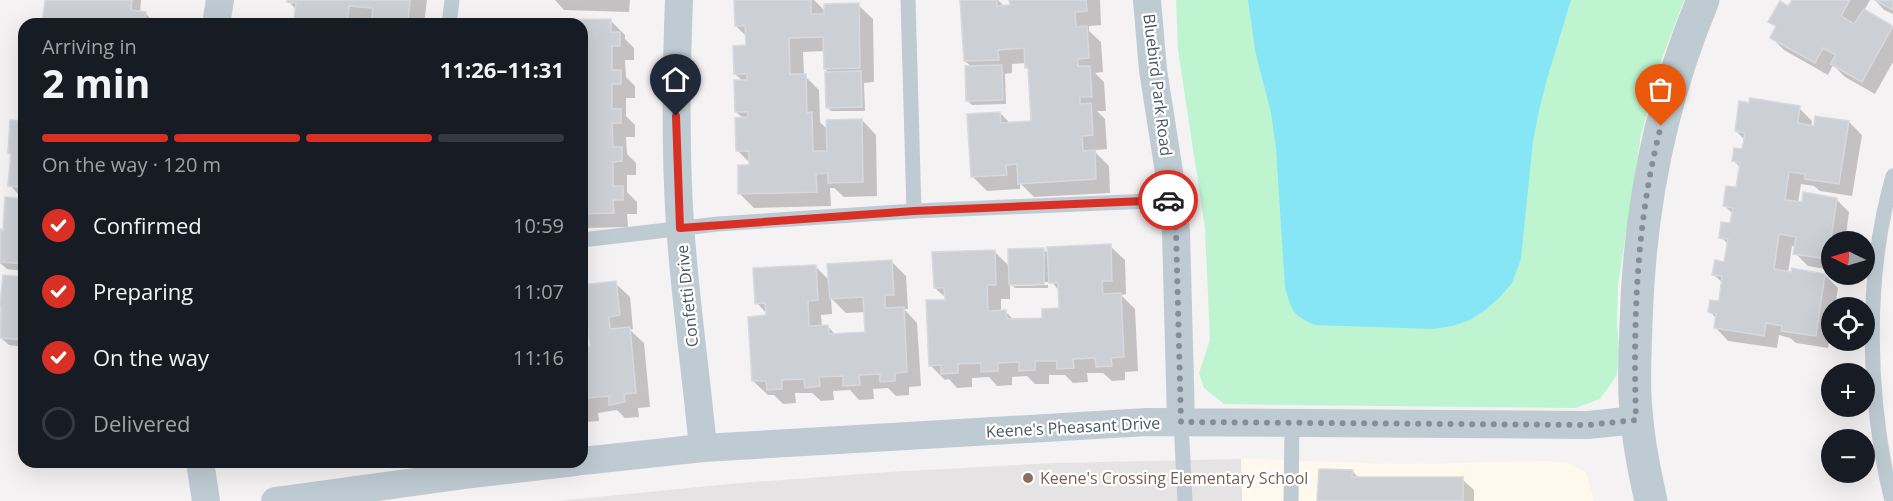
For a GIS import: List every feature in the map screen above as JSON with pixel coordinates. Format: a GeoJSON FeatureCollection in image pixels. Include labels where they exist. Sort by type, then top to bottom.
{"type":"FeatureCollection","features":[{"type":"Feature","properties":{"kind":"street"},"geometry":{"type":"LineString","coordinates":[[217,18],[220,0]]}},
{"type":"Feature","properties":{"kind":"street","name":"Confetti Drive"},"geometry":{"type":"LineString","coordinates":[[679,0],[676,132],[680,228],[703,448]]}},
{"type":"Feature","properties":{"kind":"street","name":"Bluebird Park Road"},"geometry":{"type":"LineString","coordinates":[[1147,0],[1153,70],[1173,200],[1181,422]]}},
{"type":"Feature","properties":{"kind":"street"},"geometry":{"type":"LineString","coordinates":[[1651,501],[1636,420],[1636,312],[1643,226],[1655,148],[1690,33],[1703,0]]}},
{"type":"Feature","properties":{"kind":"street","name":"Keene's Pheasant Drive"},"geometry":{"type":"LineString","coordinates":[[588,460],[703,448],[1181,422],[1588,425],[1636,420]]}},
{"type":"Feature","properties":{"kind":"street"},"geometry":{"type":"LineString","coordinates":[[201,468],[206,501]]}},
{"type":"Feature","properties":{"kind":"street"},"geometry":{"type":"LineString","coordinates":[[275,501],[523,468]]}},
{"type":"Feature","properties":{"kind":"lane"},"geometry":{"type":"LineString","coordinates":[[450,18],[452,0]]}},
{"type":"Feature","properties":{"kind":"lane"},"geometry":{"type":"LineString","coordinates":[[908,0],[914,211]]}},
{"type":"Feature","properties":{"kind":"lane"},"geometry":{"type":"LineString","coordinates":[[1892,501],[1878,427],[1873,367],[1872,313],[1883,222],[1893,176]]}},
{"type":"Feature","properties":{"kind":"lane"},"geometry":{"type":"LineString","coordinates":[[588,239],[680,228],[914,211],[1173,200]]}},
{"type":"Feature","properties":{"kind":"lane"},"geometry":{"type":"LineString","coordinates":[[1181,422],[1185,501]]}},
{"type":"Feature","properties":{"kind":"lane"},"geometry":{"type":"LineString","coordinates":[[1291,501],[1292,423]]}},
{"type":"Feature","properties":{"kind":"shaded area"},"geometry":{"type":"Polygon","coordinates":[[[1241,459],[1401,464],[1545,461],[1569,463],[1586,472],[1594,501],[1242,501],[1241,459]]]}},
{"type":"Feature","properties":{"kind":"shaded area","name":"Keene's Crossing Elementary School"},"geometry":{"type":"Polygon","coordinates":[[[1241,459],[1242,501],[557,501],[740,483],[889,472],[1055,463],[1241,459]]]}},
{"type":"Feature","properties":{"kind":"green space"},"geometry":{"type":"Polygon","coordinates":[[[1176,0],[1684,0],[1661,61],[1641,135],[1618,285],[1617,375],[1600,399],[1575,408],[1224,404],[1204,388],[1199,373],[1210,340],[1205,228],[1178,50],[1176,0]]]}},
{"type":"Feature","properties":{"kind":"water"},"geometry":{"type":"Polygon","coordinates":[[[1248,0],[1571,0],[1547,79],[1533,141],[1521,259],[1512,283],[1485,310],[1470,320],[1453,326],[1433,329],[1315,325],[1297,315],[1289,301],[1285,287],[1276,149],[1271,113],[1255,50],[1248,0]]]}},
{"type":"Feature","properties":{"kind":"building"},"geometry":{"type":"Polygon","coordinates":[[[45,0],[132,0],[131,10],[146,12],[146,18],[43,18],[45,0]]]}},
{"type":"Feature","properties":{"kind":"building"},"geometry":{"type":"Polygon","coordinates":[[[287,0],[410,0],[408,18],[372,18],[373,8],[349,6],[348,18],[294,18],[296,3],[287,2],[287,0]]]}},
{"type":"Feature","properties":{"kind":"building"},"geometry":{"type":"Polygon","coordinates":[[[734,0],[811,0],[811,14],[824,14],[824,4],[859,3],[860,68],[824,69],[823,37],[789,38],[790,74],[806,74],[807,113],[812,112],[813,151],[827,151],[826,120],[862,119],[863,182],[828,183],[828,173],[816,174],[817,192],[738,194],[738,165],[749,165],[749,151],[736,151],[735,118],[748,117],[748,112],[735,112],[734,80],[747,80],[747,74],[734,74],[733,46],[746,45],[745,26],[735,26],[734,0]]]}},
{"type":"Feature","properties":{"kind":"building"},"geometry":{"type":"Polygon","coordinates":[[[960,0],[997,0],[997,6],[1010,5],[1009,0],[1086,0],[1087,11],[1075,12],[1076,27],[1087,26],[1089,58],[1078,59],[1078,66],[1090,66],[1092,97],[1080,97],[1080,104],[1091,103],[1093,135],[1082,136],[1083,151],[1095,150],[1096,179],[1018,184],[1017,164],[1006,165],[1007,175],[971,177],[967,114],[1000,112],[1001,123],[1031,121],[1028,68],[1025,68],[1024,48],[998,50],[999,60],[964,61],[960,0]]]}},
{"type":"Feature","properties":{"kind":"building"},"geometry":{"type":"Polygon","coordinates":[[[1792,0],[1850,0],[1841,16],[1854,24],[1864,9],[1893,26],[1862,82],[1830,64],[1836,55],[1823,48],[1815,63],[1770,38],[1776,26],[1768,22],[1780,1],[1788,6],[1792,0]]]}},
{"type":"Feature","properties":{"kind":"building"},"geometry":{"type":"Polygon","coordinates":[[[1875,0],[1893,0],[1893,10],[1875,0]]]}},
{"type":"Feature","properties":{"kind":"building"},"geometry":{"type":"Polygon","coordinates":[[[588,19],[611,19],[611,32],[620,32],[620,46],[612,46],[612,70],[621,70],[621,84],[612,84],[612,109],[621,109],[621,123],[612,123],[613,147],[622,147],[622,161],[613,162],[613,186],[623,186],[623,200],[613,200],[614,213],[588,214],[588,19]]]}},
{"type":"Feature","properties":{"kind":"building"},"geometry":{"type":"Polygon","coordinates":[[[1002,65],[1003,100],[966,101],[965,66],[1002,65]]]}},
{"type":"Feature","properties":{"kind":"building"},"geometry":{"type":"Polygon","coordinates":[[[861,71],[862,107],[826,108],[825,72],[861,71]]]}},
{"type":"Feature","properties":{"kind":"building"},"geometry":{"type":"Polygon","coordinates":[[[1750,98],[1800,106],[1798,123],[1814,126],[1815,116],[1849,121],[1839,184],[1805,179],[1805,174],[1789,172],[1785,200],[1802,202],[1803,192],[1837,198],[1832,231],[1821,231],[1821,258],[1793,254],[1796,237],[1779,234],[1774,269],[1791,272],[1792,268],[1821,273],[1821,285],[1823,285],[1816,336],[1781,331],[1782,326],[1766,323],[1764,336],[1714,328],[1716,314],[1708,312],[1710,300],[1719,301],[1722,276],[1712,275],[1715,260],[1724,262],[1728,239],[1719,238],[1721,222],[1730,223],[1733,208],[1723,206],[1726,186],[1736,187],[1740,163],[1732,161],[1734,148],[1742,149],[1745,133],[1735,131],[1739,101],[1749,103],[1750,98]]]}},
{"type":"Feature","properties":{"kind":"building"},"geometry":{"type":"Polygon","coordinates":[[[10,120],[18,121],[18,187],[8,186],[11,154],[8,153],[10,120]]]}},
{"type":"Feature","properties":{"kind":"building"},"geometry":{"type":"Polygon","coordinates":[[[5,197],[18,198],[18,264],[0,262],[0,229],[3,230],[5,197]]]}},
{"type":"Feature","properties":{"kind":"building"},"geometry":{"type":"Polygon","coordinates":[[[1111,244],[1112,281],[1102,281],[1103,294],[1121,293],[1124,357],[1111,358],[1112,366],[1096,367],[1095,358],[1073,359],[1074,368],[1057,369],[1057,361],[1035,361],[1035,370],[1019,371],[1019,362],[998,363],[998,371],[981,372],[981,363],[958,364],[958,373],[941,374],[941,365],[929,366],[926,300],[945,300],[944,288],[934,288],[932,252],[995,250],[996,285],[987,285],[988,311],[1006,310],[1007,319],[1042,318],[1042,309],[1059,308],[1058,283],[1049,283],[1047,247],[1111,244]]]}},
{"type":"Feature","properties":{"kind":"building"},"geometry":{"type":"Polygon","coordinates":[[[1044,248],[1044,284],[1009,285],[1008,249],[1044,248]]]}},
{"type":"Feature","properties":{"kind":"building"},"geometry":{"type":"Polygon","coordinates":[[[892,260],[894,295],[885,295],[885,308],[904,307],[907,372],[895,373],[895,381],[880,382],[880,374],[859,375],[860,385],[843,386],[843,376],[819,377],[820,386],[805,388],[804,379],[782,380],[782,389],[767,390],[766,381],[752,381],[748,317],[766,315],[765,303],[755,304],[753,268],[816,265],[818,300],[808,301],[809,326],[828,325],[829,334],[865,332],[863,297],[830,299],[827,264],[892,260]]]}},
{"type":"Feature","properties":{"kind":"building"},"geometry":{"type":"Polygon","coordinates":[[[3,275],[18,276],[18,340],[0,338],[3,275]]]}},
{"type":"Feature","properties":{"kind":"building"},"geometry":{"type":"Polygon","coordinates":[[[616,281],[620,315],[609,317],[610,329],[630,327],[636,393],[624,394],[625,402],[609,405],[609,396],[588,398],[588,346],[590,346],[588,284],[616,281]]]}},
{"type":"Feature","properties":{"kind":"building"},"geometry":{"type":"Polygon","coordinates":[[[1319,469],[1353,470],[1352,477],[1463,477],[1463,501],[1317,501],[1319,469]]]}},
{"type":"Feature","properties":{"kind":"way so far"},"geometry":{"type":"LineString","coordinates":[[1168,200],[1173,200],[1176,231],[1181,422],[1588,425],[1636,420],[1635,351],[1639,272],[1648,190],[1661,126]]}},
{"type":"Feature","properties":{"kind":"place","name":"Keene's Crossing Elementary School"},"geometry":{"type":"Point","coordinates":[1028,478]}},
{"type":"Feature","properties":{"kind":"route"},"geometry":{"type":"LineString","coordinates":[[676,116],[680,228],[914,211],[1168,200]]}}]}
